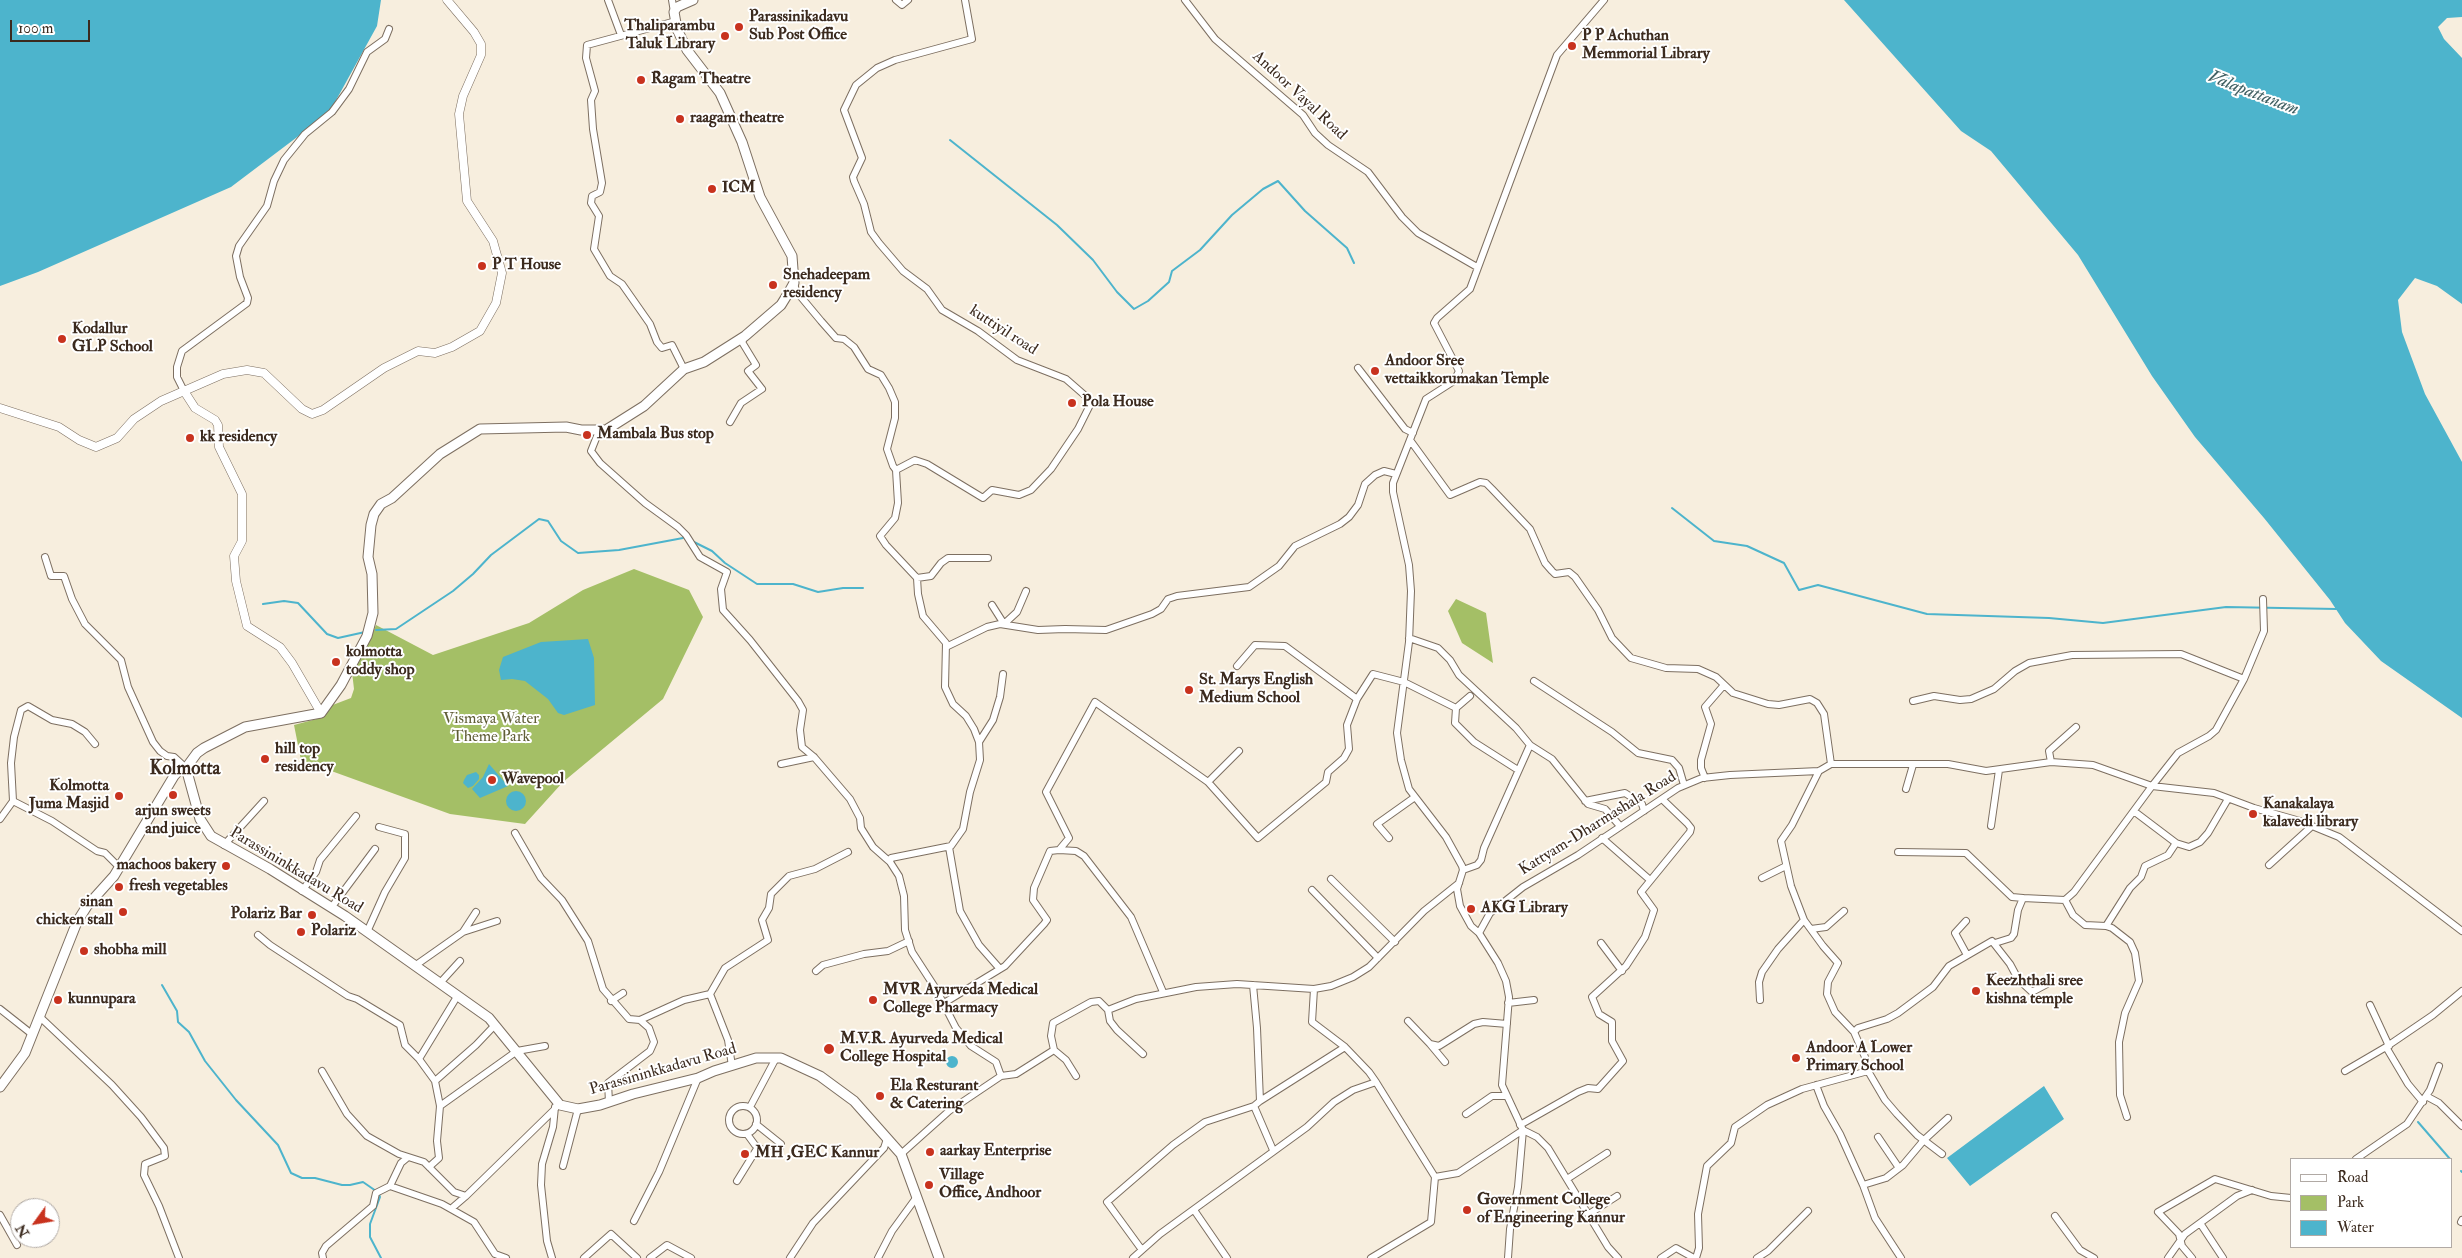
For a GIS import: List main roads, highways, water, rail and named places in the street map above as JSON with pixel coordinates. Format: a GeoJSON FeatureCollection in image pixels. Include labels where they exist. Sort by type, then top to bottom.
{"type":"FeatureCollection","features":[{"type":"Feature","properties":{"kind":"main road"},"geometry":{"type":"LineString","coordinates":[[0,1086],[26,1053],[77,922],[87,906],[120,868],[166,788],[180,769],[186,768],[197,753],[204,748],[245,727],[321,713],[342,685],[368,636],[373,613],[372,574],[368,557],[371,525],[381,504],[392,498],[440,454],[480,429],[566,427],[581,430],[606,430],[644,406],[684,369],[704,362],[746,336],[780,305],[794,283],[792,256],[760,196],[742,142],[725,104],[706,72],[687,50],[674,12],[682,3],[693,0]]}},
{"type":"Feature","properties":{"kind":"main road","name":"Parassininkkadavu Road"},"geometry":{"type":"LineString","coordinates":[[186,768],[200,819],[211,836],[224,845],[270,869],[331,908],[416,965],[489,1018],[556,1105],[578,1109],[609,1102],[698,1078],[756,1058],[776,1058],[799,1064],[837,1087],[854,1101],[901,1154],[937,1257]]}},
{"type":"Feature","properties":{"kind":"water"},"geometry":{"type":"Polygon","coordinates":[[[0,0],[381,0],[377,26],[329,113],[231,187],[38,272],[0,286],[0,0]]]}},
{"type":"Feature","properties":{"kind":"water","name":"Valapattanam"},"geometry":{"type":"Polygon","coordinates":[[[1844,0],[2462,0],[2462,17],[2447,18],[2438,27],[2444,39],[2462,58],[2462,304],[2437,286],[2415,278],[2398,300],[2402,332],[2425,394],[2462,462],[2462,718],[2381,661],[2345,623],[2330,600],[2264,518],[2195,437],[2152,376],[2078,255],[1991,151],[1961,131],[1844,0]]]}},
{"type":"Feature","properties":{"kind":"water"},"geometry":{"type":"Polygon","coordinates":[[[588,639],[594,658],[595,705],[564,715],[558,713],[548,699],[525,681],[501,680],[499,670],[503,657],[541,642],[588,639]]]}},
{"type":"Feature","properties":{"kind":"water","name":"Wavepool"},"geometry":{"type":"Polygon","coordinates":[[[489,764],[508,786],[480,798],[472,789],[483,777],[489,764]]]}},
{"type":"Feature","properties":{"kind":"water"},"geometry":{"type":"Polygon","coordinates":[[[476,772],[479,775],[479,779],[473,786],[468,788],[463,783],[464,780],[467,775],[476,772]]]}},
{"type":"Feature","properties":{"kind":"water"},"geometry":{"type":"Polygon","coordinates":[[[516,791],[523,794],[526,801],[523,808],[516,811],[509,808],[506,801],[509,794],[516,791]]]}},
{"type":"Feature","properties":{"kind":"water"},"geometry":{"type":"Polygon","coordinates":[[[952,1056],[958,1062],[952,1068],[946,1062],[952,1056]]]}},
{"type":"Feature","properties":{"kind":"water"},"geometry":{"type":"Polygon","coordinates":[[[2044,1086],[2064,1119],[1970,1186],[1947,1158],[2044,1086]]]}},
{"type":"Feature","properties":{"kind":"waterway"},"geometry":{"type":"LineString","coordinates":[[950,140],[1057,225],[1093,260],[1117,292],[1134,309],[1148,301],[1169,282],[1172,271],[1200,250],[1232,215],[1263,189],[1278,181],[1305,211],[1347,248],[1354,263]]}},
{"type":"Feature","properties":{"kind":"waterway"},"geometry":{"type":"LineString","coordinates":[[1672,508],[1714,541],[1747,546],[1784,563],[1799,590],[1818,585],[1927,614],[2049,618],[2103,623],[2226,607],[2337,609]]}},
{"type":"Feature","properties":{"kind":"waterway"},"geometry":{"type":"LineString","coordinates":[[376,630],[396,629],[453,591],[491,555],[539,519],[548,521],[561,541],[578,553],[619,550],[683,538]]}},
{"type":"Feature","properties":{"kind":"waterway"},"geometry":{"type":"LineString","coordinates":[[694,542],[712,551],[725,563],[757,584],[793,584],[818,592],[843,588],[863,588]]}},
{"type":"Feature","properties":{"kind":"waterway"},"geometry":{"type":"LineString","coordinates":[[263,604],[284,601],[298,603],[327,634],[338,638],[365,632]]}},
{"type":"Feature","properties":{"kind":"waterway"},"geometry":{"type":"LineString","coordinates":[[162,985],[177,1011],[178,1022],[189,1032],[205,1061],[236,1100],[278,1145],[291,1173],[302,1178],[315,1178],[342,1185],[363,1182],[376,1191]]}},
{"type":"Feature","properties":{"kind":"waterway"},"geometry":{"type":"LineString","coordinates":[[2418,1122],[2449,1158]]}},
{"type":"Feature","properties":{"kind":"waterway"},"geometry":{"type":"LineString","coordinates":[[379,1194],[380,1197],[370,1224],[370,1237],[381,1258]]}},
{"type":"Feature","properties":{"kind":"place","name":"Parassinikadavu Sub Post Office"},"geometry":{"type":"Point","coordinates":[739,27]}},
{"type":"Feature","properties":{"kind":"place","name":"Thaliparambu Taluk Library"},"geometry":{"type":"Point","coordinates":[725,36]}},
{"type":"Feature","properties":{"kind":"place","name":"P P Achuthan Memmorial Library"},"geometry":{"type":"Point","coordinates":[1572,46]}},
{"type":"Feature","properties":{"kind":"place","name":"Ragam Theatre"},"geometry":{"type":"Point","coordinates":[641,80]}},
{"type":"Feature","properties":{"kind":"place","name":"raagam theatre"},"geometry":{"type":"Point","coordinates":[680,119]}},
{"type":"Feature","properties":{"kind":"place","name":"ICM"},"geometry":{"type":"Point","coordinates":[712,189]}},
{"type":"Feature","properties":{"kind":"place","name":"P T House"},"geometry":{"type":"Point","coordinates":[482,266]}},
{"type":"Feature","properties":{"kind":"place","name":"Snehadeepam residency"},"geometry":{"type":"Point","coordinates":[773,285]}},
{"type":"Feature","properties":{"kind":"place","name":"Kodallur GLP School"},"geometry":{"type":"Point","coordinates":[62,339]}},
{"type":"Feature","properties":{"kind":"place","name":"Andoor Sree vettaikkorumakan Temple"},"geometry":{"type":"Point","coordinates":[1375,371]}},
{"type":"Feature","properties":{"kind":"place","name":"Pola House"},"geometry":{"type":"Point","coordinates":[1072,403]}},
{"type":"Feature","properties":{"kind":"place","name":"Mambala Bus stop"},"geometry":{"type":"Point","coordinates":[587,435]}},
{"type":"Feature","properties":{"kind":"place","name":"kk residency"},"geometry":{"type":"Point","coordinates":[190,438]}},
{"type":"Feature","properties":{"kind":"place","name":"kolmotta toddy shop"},"geometry":{"type":"Point","coordinates":[336,662]}},
{"type":"Feature","properties":{"kind":"place","name":"St. Marys English Medium School"},"geometry":{"type":"Point","coordinates":[1189,690]}},
{"type":"Feature","properties":{"kind":"place","name":"hill top residency"},"geometry":{"type":"Point","coordinates":[265,759]}},
{"type":"Feature","properties":{"kind":"place","name":"Wavepool"},"geometry":{"type":"Point","coordinates":[492,780]}},
{"type":"Feature","properties":{"kind":"place","name":"arjun sweets and juice"},"geometry":{"type":"Point","coordinates":[173,795]}},
{"type":"Feature","properties":{"kind":"place","name":"Kolmotta Juma Masjid"},"geometry":{"type":"Point","coordinates":[119,796]}},
{"type":"Feature","properties":{"kind":"place","name":"Kanakalaya kalavedi library"},"geometry":{"type":"Point","coordinates":[2253,814]}},
{"type":"Feature","properties":{"kind":"place","name":"machoos bakery"},"geometry":{"type":"Point","coordinates":[226,866]}},
{"type":"Feature","properties":{"kind":"place","name":"fresh vegetables"},"geometry":{"type":"Point","coordinates":[119,887]}},
{"type":"Feature","properties":{"kind":"place","name":"AKG Library"},"geometry":{"type":"Point","coordinates":[1471,909]}},
{"type":"Feature","properties":{"kind":"place","name":"sinan chicken stall"},"geometry":{"type":"Point","coordinates":[123,912]}},
{"type":"Feature","properties":{"kind":"place","name":"Polariz Bar"},"geometry":{"type":"Point","coordinates":[312,915]}},
{"type":"Feature","properties":{"kind":"place","name":"Polariz"},"geometry":{"type":"Point","coordinates":[301,932]}},
{"type":"Feature","properties":{"kind":"place","name":"shobha mill"},"geometry":{"type":"Point","coordinates":[84,951]}},
{"type":"Feature","properties":{"kind":"place","name":"Keezhthali sree kishna temple"},"geometry":{"type":"Point","coordinates":[1976,991]}},
{"type":"Feature","properties":{"kind":"place","name":"kunnupara"},"geometry":{"type":"Point","coordinates":[58,1000]}},
{"type":"Feature","properties":{"kind":"place","name":"MVR Ayurveda Medical College Pharmacy"},"geometry":{"type":"Point","coordinates":[873,1000]}},
{"type":"Feature","properties":{"kind":"place","name":"M.V.R. Ayurveda Medical College Hospital"},"geometry":{"type":"Point","coordinates":[829,1049]}},
{"type":"Feature","properties":{"kind":"place","name":"Andoor A Lower Primary School"},"geometry":{"type":"Point","coordinates":[1796,1058]}},
{"type":"Feature","properties":{"kind":"place","name":"Ela Resturant & Catering"},"geometry":{"type":"Point","coordinates":[880,1096]}},
{"type":"Feature","properties":{"kind":"place","name":"aarkay Enterprise"},"geometry":{"type":"Point","coordinates":[930,1152]}},
{"type":"Feature","properties":{"kind":"place","name":"MH ,GEC Kannur"},"geometry":{"type":"Point","coordinates":[745,1154]}},
{"type":"Feature","properties":{"kind":"place","name":"Village Office, Andhoor"},"geometry":{"type":"Point","coordinates":[929,1185]}},
{"type":"Feature","properties":{"kind":"place","name":"Government College of Engineering Kannur"},"geometry":{"type":"Point","coordinates":[1467,1210]}},
{"type":"Feature","properties":{"kind":"district","name":"Kolmotta"},"geometry":{"type":"Point","coordinates":[185,770]}},
{"type":"Feature","properties":{"kind":"park label","name":"Vismaya Water Theme Park"},"geometry":{"type":"Point","coordinates":[491,729]}}]}
